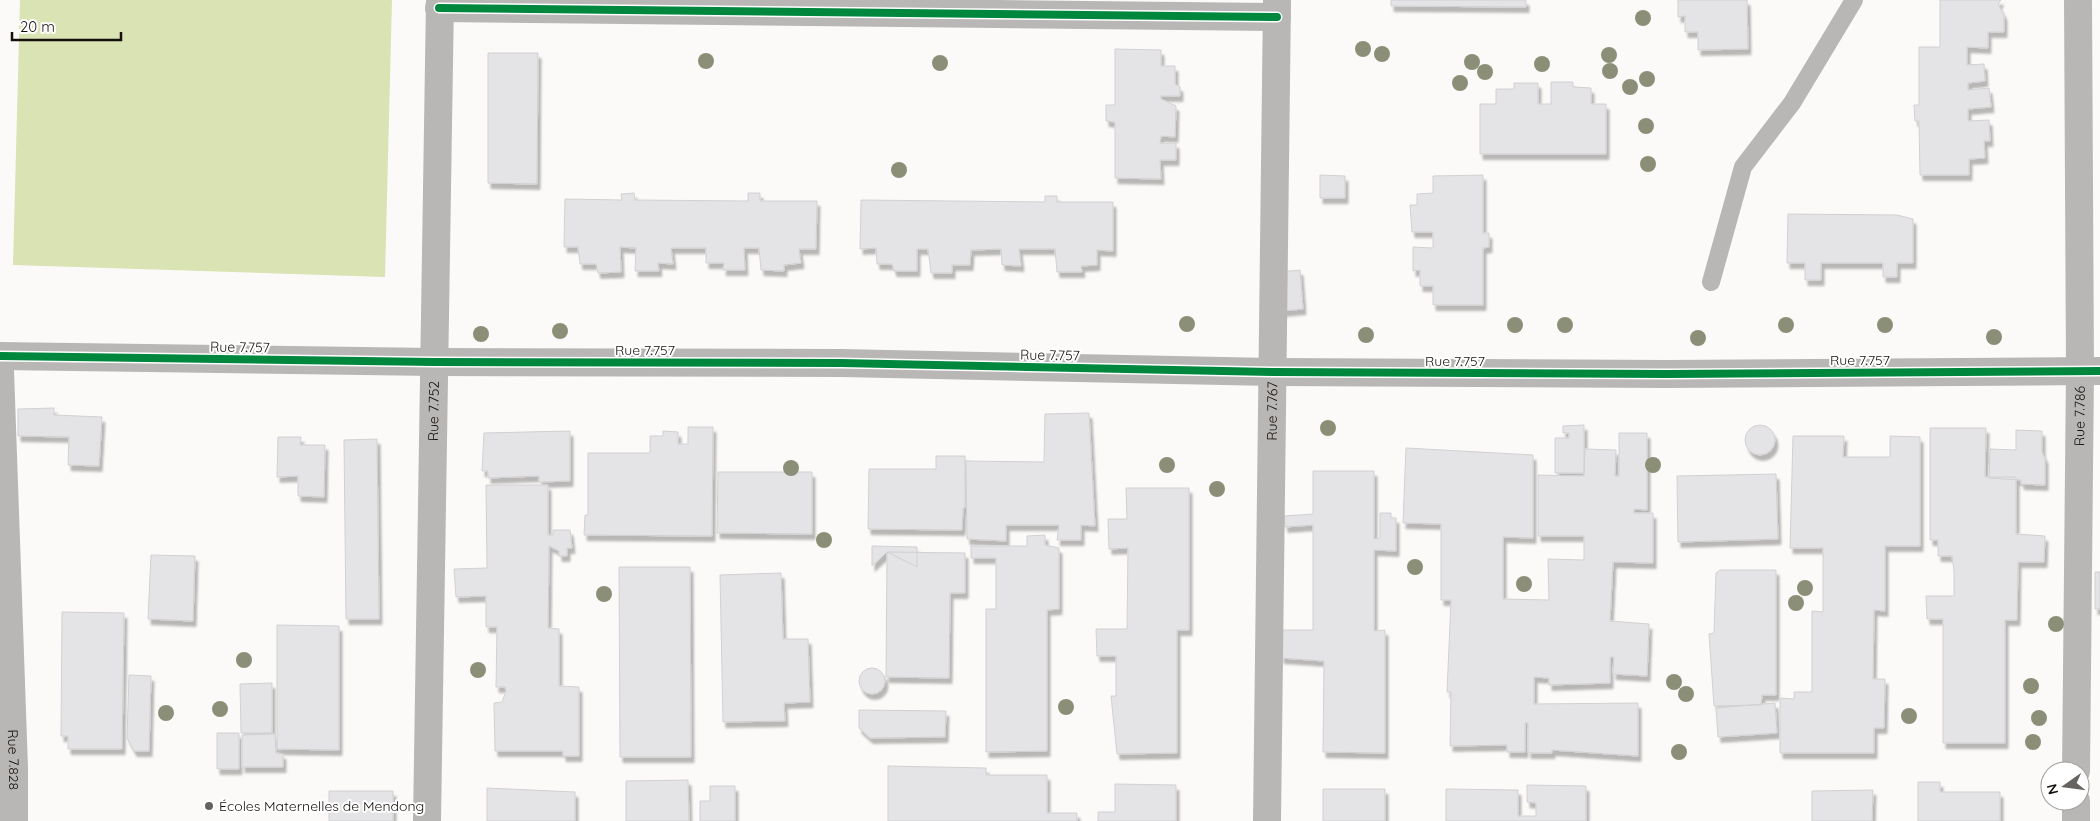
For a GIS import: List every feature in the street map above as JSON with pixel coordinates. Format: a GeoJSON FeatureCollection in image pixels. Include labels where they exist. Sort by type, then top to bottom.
{"type":"FeatureCollection","features":[{"type":"Feature","properties":{"kind":"street","name":"Rue 7.786"},"geometry":{"type":"LineString","coordinates":[[2076,761],[2090,371],[2078,0]]}},
{"type":"Feature","properties":{"kind":"street"},"geometry":{"type":"LineString","coordinates":[[440,4],[1277,8]]}},
{"type":"Feature","properties":{"kind":"street","name":"Rue 7.752"},"geometry":{"type":"LineString","coordinates":[[427,821],[440,4]]}},
{"type":"Feature","properties":{"kind":"street","name":"Rue 7.767"},"geometry":{"type":"LineString","coordinates":[[1268,821],[1277,8]]}},
{"type":"Feature","properties":{"kind":"street","name":"Rue 7.757"},"geometry":{"type":"LineString","coordinates":[[0,356],[434,362],[841,363],[1273,372],[1667,374],[2090,371]]}},
{"type":"Feature","properties":{"kind":"street","name":"Rue 7.828"},"geometry":{"type":"LineString","coordinates":[[0,370],[14,768],[14,821]]}},
{"type":"Feature","properties":{"kind":"lane"},"geometry":{"type":"LineString","coordinates":[[1710,282],[1743,166],[1792,103],[1854,0]]}},
{"type":"Feature","properties":{"kind":"green space"},"geometry":{"type":"Polygon","coordinates":[[[20,0],[392,0],[385,277],[13,265],[20,0]]]}},
{"type":"Feature","properties":{"kind":"building"},"geometry":{"type":"Polygon","coordinates":[[[1391,0],[1526,0],[1526,7],[1391,6],[1391,0]]]}},
{"type":"Feature","properties":{"kind":"building"},"geometry":{"type":"Polygon","coordinates":[[[1678,0],[1747,0],[1748,49],[1698,50],[1698,32],[1685,32],[1685,16],[1678,17],[1678,0]]]}},
{"type":"Feature","properties":{"kind":"building"},"geometry":{"type":"Polygon","coordinates":[[[1940,0],[2001,0],[1998,4],[2004,15],[2004,32],[1988,32],[1988,48],[1967,47],[1967,65],[1984,64],[1985,81],[1968,83],[1968,90],[1989,88],[1991,107],[1968,109],[1968,121],[1989,120],[1990,141],[1984,141],[1985,158],[1969,159],[1969,175],[1920,175],[1919,121],[1915,121],[1914,105],[1919,105],[1919,47],[1940,47],[1940,0]]]}},
{"type":"Feature","properties":{"kind":"building"},"geometry":{"type":"Polygon","coordinates":[[[1115,49],[1161,50],[1161,66],[1175,66],[1175,84],[1180,87],[1180,96],[1161,96],[1161,99],[1176,106],[1175,137],[1161,136],[1160,143],[1176,143],[1176,160],[1160,160],[1161,179],[1115,178],[1115,122],[1106,121],[1106,105],[1115,105],[1115,49]]]}},
{"type":"Feature","properties":{"kind":"building"},"geometry":{"type":"Polygon","coordinates":[[[488,53],[538,53],[537,184],[488,183],[488,53]]]}},
{"type":"Feature","properties":{"kind":"building"},"geometry":{"type":"Polygon","coordinates":[[[1551,82],[1573,82],[1573,87],[1591,88],[1591,104],[1606,104],[1606,154],[1480,154],[1480,104],[1496,104],[1496,89],[1514,89],[1514,83],[1538,83],[1538,104],[1551,104],[1551,82]]]}},
{"type":"Feature","properties":{"kind":"building"},"geometry":{"type":"Polygon","coordinates":[[[1320,175],[1345,176],[1345,198],[1320,198],[1320,175]]]}},
{"type":"Feature","properties":{"kind":"building"},"geometry":{"type":"Polygon","coordinates":[[[1483,175],[1483,233],[1489,233],[1489,247],[1483,248],[1483,305],[1433,305],[1433,286],[1420,286],[1420,270],[1413,271],[1413,247],[1433,248],[1433,232],[1412,232],[1410,205],[1417,205],[1417,194],[1433,193],[1433,176],[1483,175]]]}},
{"type":"Feature","properties":{"kind":"building"},"geometry":{"type":"Polygon","coordinates":[[[634,193],[635,200],[748,201],[748,193],[760,193],[760,201],[817,201],[816,249],[799,249],[801,263],[784,265],[784,271],[761,270],[759,248],[744,248],[745,270],[723,270],[724,263],[706,263],[706,248],[671,248],[673,264],[658,263],[659,271],[635,271],[636,248],[620,247],[621,272],[598,273],[596,264],[580,264],[578,247],[564,247],[565,199],[622,200],[621,194],[634,193]]]}},
{"type":"Feature","properties":{"kind":"building"},"geometry":{"type":"Polygon","coordinates":[[[1045,196],[1057,196],[1057,202],[1113,202],[1113,251],[1097,250],[1097,265],[1081,266],[1082,272],[1057,272],[1055,249],[1019,249],[1021,266],[1002,265],[1001,249],[971,250],[970,265],[952,265],[952,273],[931,273],[928,249],[917,249],[917,271],[894,271],[892,264],[877,264],[876,248],[860,249],[861,200],[1045,202],[1045,196]]]}},
{"type":"Feature","properties":{"kind":"building"},"geometry":{"type":"Polygon","coordinates":[[[1788,214],[1897,215],[1913,219],[1913,263],[1897,263],[1897,277],[1883,277],[1883,263],[1821,263],[1821,280],[1805,280],[1805,263],[1787,263],[1788,214]]]}},
{"type":"Feature","properties":{"kind":"building"},"geometry":{"type":"Polygon","coordinates":[[[1300,270],[1303,309],[1282,311],[1279,272],[1300,270]]]}},
{"type":"Feature","properties":{"kind":"building"},"geometry":{"type":"Polygon","coordinates":[[[54,408],[54,415],[102,417],[99,466],[68,465],[69,437],[18,436],[18,409],[54,408]]]}},
{"type":"Feature","properties":{"kind":"building"},"geometry":{"type":"Polygon","coordinates":[[[1089,413],[1095,526],[1081,525],[1081,540],[1057,540],[1059,525],[1006,525],[1006,541],[967,539],[966,461],[1044,462],[1045,414],[1089,413]]]}},
{"type":"Feature","properties":{"kind":"building"},"geometry":{"type":"Polygon","coordinates":[[[1584,425],[1584,473],[1555,473],[1555,438],[1569,438],[1569,433],[1563,433],[1563,426],[1584,425]]]}},
{"type":"Feature","properties":{"kind":"building"},"geometry":{"type":"Polygon","coordinates":[[[1760,425],[1771,429],[1775,440],[1771,451],[1760,455],[1749,451],[1745,440],[1749,429],[1760,425]]]}},
{"type":"Feature","properties":{"kind":"building"},"geometry":{"type":"Polygon","coordinates":[[[688,427],[713,427],[712,536],[584,535],[585,515],[588,515],[588,453],[650,453],[650,436],[663,436],[663,431],[678,432],[678,444],[688,444],[688,427]]]}},
{"type":"Feature","properties":{"kind":"building"},"geometry":{"type":"Polygon","coordinates":[[[1930,428],[1986,428],[1985,477],[2016,477],[2016,534],[2045,536],[2044,562],[2018,562],[2017,620],[2005,620],[2005,743],[1943,743],[1943,619],[1927,619],[1926,596],[1954,596],[1954,571],[1952,556],[1938,556],[1938,540],[1930,540],[1930,428]]]}},
{"type":"Feature","properties":{"kind":"building"},"geometry":{"type":"Polygon","coordinates":[[[2016,430],[2042,431],[2045,485],[2021,484],[2021,480],[1989,478],[1990,449],[2016,450],[2016,430]]]}},
{"type":"Feature","properties":{"kind":"building"},"geometry":{"type":"Polygon","coordinates":[[[570,431],[570,481],[539,482],[539,476],[488,478],[488,471],[482,471],[484,433],[570,431]]]}},
{"type":"Feature","properties":{"kind":"building"},"geometry":{"type":"Polygon","coordinates":[[[1619,433],[1647,433],[1647,510],[1634,509],[1634,513],[1653,513],[1653,563],[1613,562],[1610,621],[1649,624],[1647,676],[1613,674],[1614,657],[1610,657],[1610,683],[1549,685],[1549,678],[1534,677],[1534,704],[1638,703],[1638,756],[1552,750],[1552,753],[1528,753],[1528,723],[1525,723],[1525,752],[1507,752],[1507,745],[1450,746],[1451,692],[1447,692],[1451,600],[1441,600],[1441,524],[1403,523],[1406,448],[1533,455],[1533,538],[1503,537],[1503,599],[1549,600],[1548,559],[1584,560],[1584,536],[1538,536],[1538,475],[1584,476],[1585,449],[1616,450],[1615,476],[1619,476],[1619,433]]]}},
{"type":"Feature","properties":{"kind":"building"},"geometry":{"type":"Polygon","coordinates":[[[1793,436],[1844,436],[1843,457],[1890,457],[1890,436],[1920,437],[1920,546],[1885,546],[1885,611],[1874,610],[1873,679],[1885,679],[1884,728],[1874,728],[1874,753],[1780,753],[1780,698],[1794,699],[1794,692],[1812,692],[1812,611],[1823,612],[1823,548],[1790,548],[1793,436]]]}},
{"type":"Feature","properties":{"kind":"building"},"geometry":{"type":"Polygon","coordinates":[[[278,437],[301,437],[300,445],[325,445],[324,497],[298,496],[298,476],[277,477],[278,437]]]}},
{"type":"Feature","properties":{"kind":"building"},"geometry":{"type":"Polygon","coordinates":[[[377,439],[379,619],[346,619],[344,440],[377,439]]]}},
{"type":"Feature","properties":{"kind":"building"},"geometry":{"type":"Polygon","coordinates":[[[936,456],[965,456],[965,508],[963,508],[962,530],[868,529],[869,469],[936,469],[936,456]]]}},
{"type":"Feature","properties":{"kind":"building"},"geometry":{"type":"Polygon","coordinates":[[[1313,471],[1374,471],[1374,539],[1380,538],[1380,513],[1391,513],[1391,518],[1396,518],[1396,551],[1374,550],[1374,631],[1385,630],[1385,753],[1323,752],[1324,661],[1281,658],[1281,630],[1313,630],[1313,525],[1285,527],[1284,516],[1313,514],[1313,471]]]}},
{"type":"Feature","properties":{"kind":"building"},"geometry":{"type":"Polygon","coordinates":[[[718,472],[812,472],[812,534],[717,533],[718,472]]]}},
{"type":"Feature","properties":{"kind":"building"},"geometry":{"type":"Polygon","coordinates":[[[1776,474],[1778,539],[1678,542],[1677,476],[1776,474]]]}},
{"type":"Feature","properties":{"kind":"building"},"geometry":{"type":"Polygon","coordinates":[[[486,485],[548,485],[548,535],[553,535],[553,530],[570,530],[572,548],[567,548],[567,556],[559,556],[559,551],[549,546],[548,628],[559,629],[559,686],[579,687],[579,756],[563,756],[563,751],[495,751],[494,703],[502,702],[506,691],[505,687],[496,687],[497,627],[486,627],[486,596],[456,597],[454,569],[487,568],[486,485]]]}},
{"type":"Feature","properties":{"kind":"building"},"geometry":{"type":"Polygon","coordinates":[[[1126,488],[1189,488],[1189,630],[1177,630],[1177,753],[1117,754],[1111,696],[1116,696],[1116,656],[1097,656],[1096,629],[1127,629],[1128,548],[1109,549],[1108,519],[1127,519],[1126,488]]]}},
{"type":"Feature","properties":{"kind":"building"},"geometry":{"type":"Polygon","coordinates":[[[1045,535],[1045,545],[1059,548],[1059,609],[1047,610],[1047,751],[986,752],[986,609],[996,609],[996,558],[971,558],[971,546],[1027,546],[1027,536],[1045,535]]]}},
{"type":"Feature","properties":{"kind":"building"},"geometry":{"type":"Polygon","coordinates":[[[872,546],[917,547],[917,567],[887,552],[872,566],[872,546]]]}},
{"type":"Feature","properties":{"kind":"building"},"geometry":{"type":"Polygon","coordinates":[[[887,552],[965,553],[965,593],[950,593],[949,678],[886,677],[887,552]]]}},
{"type":"Feature","properties":{"kind":"building"},"geometry":{"type":"Polygon","coordinates":[[[151,555],[195,556],[193,621],[148,619],[151,555]]]}},
{"type":"Feature","properties":{"kind":"building"},"geometry":{"type":"Polygon","coordinates":[[[619,567],[690,567],[691,757],[620,757],[619,567]]]}},
{"type":"Feature","properties":{"kind":"building"},"geometry":{"type":"Polygon","coordinates":[[[1720,570],[1776,570],[1776,695],[1762,695],[1761,705],[1714,706],[1709,634],[1714,633],[1716,573],[1720,570]]]}},
{"type":"Feature","properties":{"kind":"building"},"geometry":{"type":"Polygon","coordinates":[[[2095,572],[2100,572],[2100,609],[2095,609],[2095,572]]]}},
{"type":"Feature","properties":{"kind":"building"},"geometry":{"type":"Polygon","coordinates":[[[781,573],[783,639],[808,639],[810,702],[784,703],[785,721],[723,722],[720,575],[781,573]]]}},
{"type":"Feature","properties":{"kind":"building"},"geometry":{"type":"Polygon","coordinates":[[[62,612],[124,613],[122,749],[68,749],[68,736],[61,736],[62,612]]]}},
{"type":"Feature","properties":{"kind":"building"},"geometry":{"type":"Polygon","coordinates":[[[277,625],[339,626],[339,750],[277,749],[277,625]]]}},
{"type":"Feature","properties":{"kind":"building"},"geometry":{"type":"Polygon","coordinates":[[[872,668],[881,672],[885,681],[881,690],[872,694],[863,690],[859,681],[863,672],[872,668]]]}},
{"type":"Feature","properties":{"kind":"building"},"geometry":{"type":"Polygon","coordinates":[[[129,675],[151,676],[149,751],[134,751],[127,738],[129,675]]]}},
{"type":"Feature","properties":{"kind":"building"},"geometry":{"type":"Polygon","coordinates":[[[272,683],[272,733],[241,733],[240,684],[272,683]]]}},
{"type":"Feature","properties":{"kind":"building"},"geometry":{"type":"Polygon","coordinates":[[[1775,703],[1777,733],[1718,737],[1716,708],[1775,703]]]}},
{"type":"Feature","properties":{"kind":"building"},"geometry":{"type":"Polygon","coordinates":[[[859,710],[946,711],[945,737],[870,738],[859,728],[859,710]]]}},
{"type":"Feature","properties":{"kind":"building"},"geometry":{"type":"Polygon","coordinates":[[[217,733],[239,733],[239,769],[217,769],[217,733]]]}},
{"type":"Feature","properties":{"kind":"building"},"geometry":{"type":"Polygon","coordinates":[[[275,734],[276,753],[283,754],[283,767],[242,767],[242,735],[275,734]]]}},
{"type":"Feature","properties":{"kind":"building"},"geometry":{"type":"Polygon","coordinates":[[[888,766],[986,768],[986,775],[1047,775],[1047,813],[1077,813],[1077,821],[888,821],[888,766]]]}},
{"type":"Feature","properties":{"kind":"building"},"geometry":{"type":"Polygon","coordinates":[[[688,780],[689,821],[626,821],[626,781],[688,780]]]}},
{"type":"Feature","properties":{"kind":"building"},"geometry":{"type":"Polygon","coordinates":[[[1918,782],[1940,782],[1940,792],[2000,792],[2000,821],[1918,821],[1918,782]]]}},
{"type":"Feature","properties":{"kind":"building"},"geometry":{"type":"Polygon","coordinates":[[[1115,784],[1176,785],[1176,821],[1098,821],[1098,812],[1115,812],[1115,784]]]}},
{"type":"Feature","properties":{"kind":"building"},"geometry":{"type":"Polygon","coordinates":[[[1527,785],[1586,786],[1586,821],[1446,821],[1446,789],[1518,790],[1518,816],[1536,816],[1536,803],[1527,802],[1527,785]]]}},
{"type":"Feature","properties":{"kind":"building"},"geometry":{"type":"Polygon","coordinates":[[[710,786],[735,786],[735,821],[700,821],[700,801],[710,801],[710,786]]]}},
{"type":"Feature","properties":{"kind":"building"},"geometry":{"type":"Polygon","coordinates":[[[487,788],[575,792],[575,821],[487,821],[487,788]]]}},
{"type":"Feature","properties":{"kind":"building"},"geometry":{"type":"Polygon","coordinates":[[[1323,789],[1385,789],[1385,821],[1323,821],[1323,789]]]}},
{"type":"Feature","properties":{"kind":"building"},"geometry":{"type":"Polygon","coordinates":[[[1873,790],[1872,821],[1812,821],[1812,791],[1873,790]]]}},
{"type":"Feature","properties":{"kind":"building"},"geometry":{"type":"Polygon","coordinates":[[[329,791],[393,791],[393,821],[329,821],[329,791]]]}},
{"type":"Feature","properties":{"kind":"cycle path"},"geometry":{"type":"LineString","coordinates":[[439,8],[1277,17]]}},
{"type":"Feature","properties":{"kind":"cycle path"},"geometry":{"type":"LineString","coordinates":[[0,356],[434,362],[841,363],[1273,372],[1667,374],[2100,371]]}},
{"type":"Feature","properties":{"kind":"place","name":"Écoles Maternelles de Mendong"},"geometry":{"type":"Point","coordinates":[209,806]}}]}
